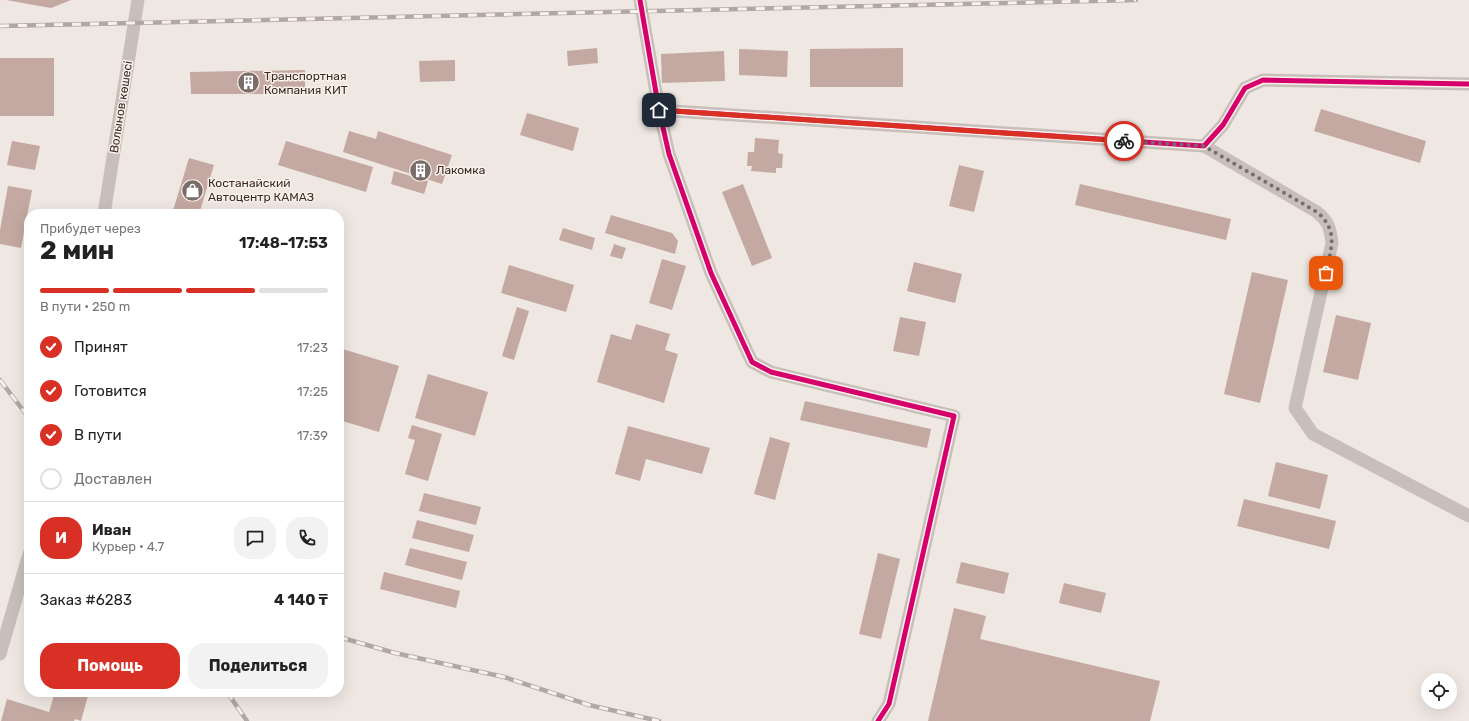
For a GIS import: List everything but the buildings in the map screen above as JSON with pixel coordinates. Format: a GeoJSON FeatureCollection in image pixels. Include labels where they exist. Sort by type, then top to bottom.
{"type":"FeatureCollection","features":[{"type":"Feature","properties":{"kind":"street","name":"Волынов көшесі"},"geometry":{"type":"LineString","coordinates":[[105,209],[138,0]]}},
{"type":"Feature","properties":{"kind":"street"},"geometry":{"type":"LineString","coordinates":[[640,0],[659,110],[669,154],[711,273],[752,362],[771,372],[954,416],[889,704],[878,721]]}},
{"type":"Feature","properties":{"kind":"street"},"geometry":{"type":"LineString","coordinates":[[1204,146],[1223,125],[1245,88],[1263,80],[1469,84]]}},
{"type":"Feature","properties":{"kind":"street"},"geometry":{"type":"LineString","coordinates":[[659,110],[1204,146],[1317,212],[1330,226],[1332,243],[1295,408],[1313,434],[1469,516]]}},
{"type":"Feature","properties":{"kind":"street"},"geometry":{"type":"LineString","coordinates":[[0,654],[24,571]]}},
{"type":"Feature","properties":{"kind":"railway"},"geometry":{"type":"LineString","coordinates":[[0,26],[1136,0]]}},
{"type":"Feature","properties":{"kind":"railway"},"geometry":{"type":"LineString","coordinates":[[0,380],[24,411]]}},
{"type":"Feature","properties":{"kind":"railway"},"geometry":{"type":"LineString","coordinates":[[344,638],[395,653],[504,677],[589,705],[659,721]]}},
{"type":"Feature","properties":{"kind":"railway"},"geometry":{"type":"LineString","coordinates":[[230,697],[247,721]]}},
{"type":"Feature","properties":{"kind":"cycle path"},"geometry":{"type":"LineString","coordinates":[[640,0],[659,110],[669,154],[711,273],[752,362],[771,372],[954,416],[889,704],[878,721]]}},
{"type":"Feature","properties":{"kind":"cycle path"},"geometry":{"type":"LineString","coordinates":[[659,110],[1204,146],[1223,125],[1245,88],[1263,80],[1469,84]]}},
{"type":"Feature","properties":{"kind":"way so far"},"geometry":{"type":"LineString","coordinates":[[1124,141],[1204,146],[1317,212],[1330,226],[1332,243],[1326,273]]}},
{"type":"Feature","properties":{"kind":"place","name":"Транспортная Компания КИТ"},"geometry":{"type":"Point","coordinates":[248,83]}},
{"type":"Feature","properties":{"kind":"place","name":"Лакомка"},"geometry":{"type":"Point","coordinates":[421,170]}},
{"type":"Feature","properties":{"kind":"place","name":"Костанайский Автоцентр КАМАЗ"},"geometry":{"type":"Point","coordinates":[193,190]}},
{"type":"Feature","properties":{"kind":"route"},"geometry":{"type":"LineString","coordinates":[[659,110],[1124,141]]}}]}
